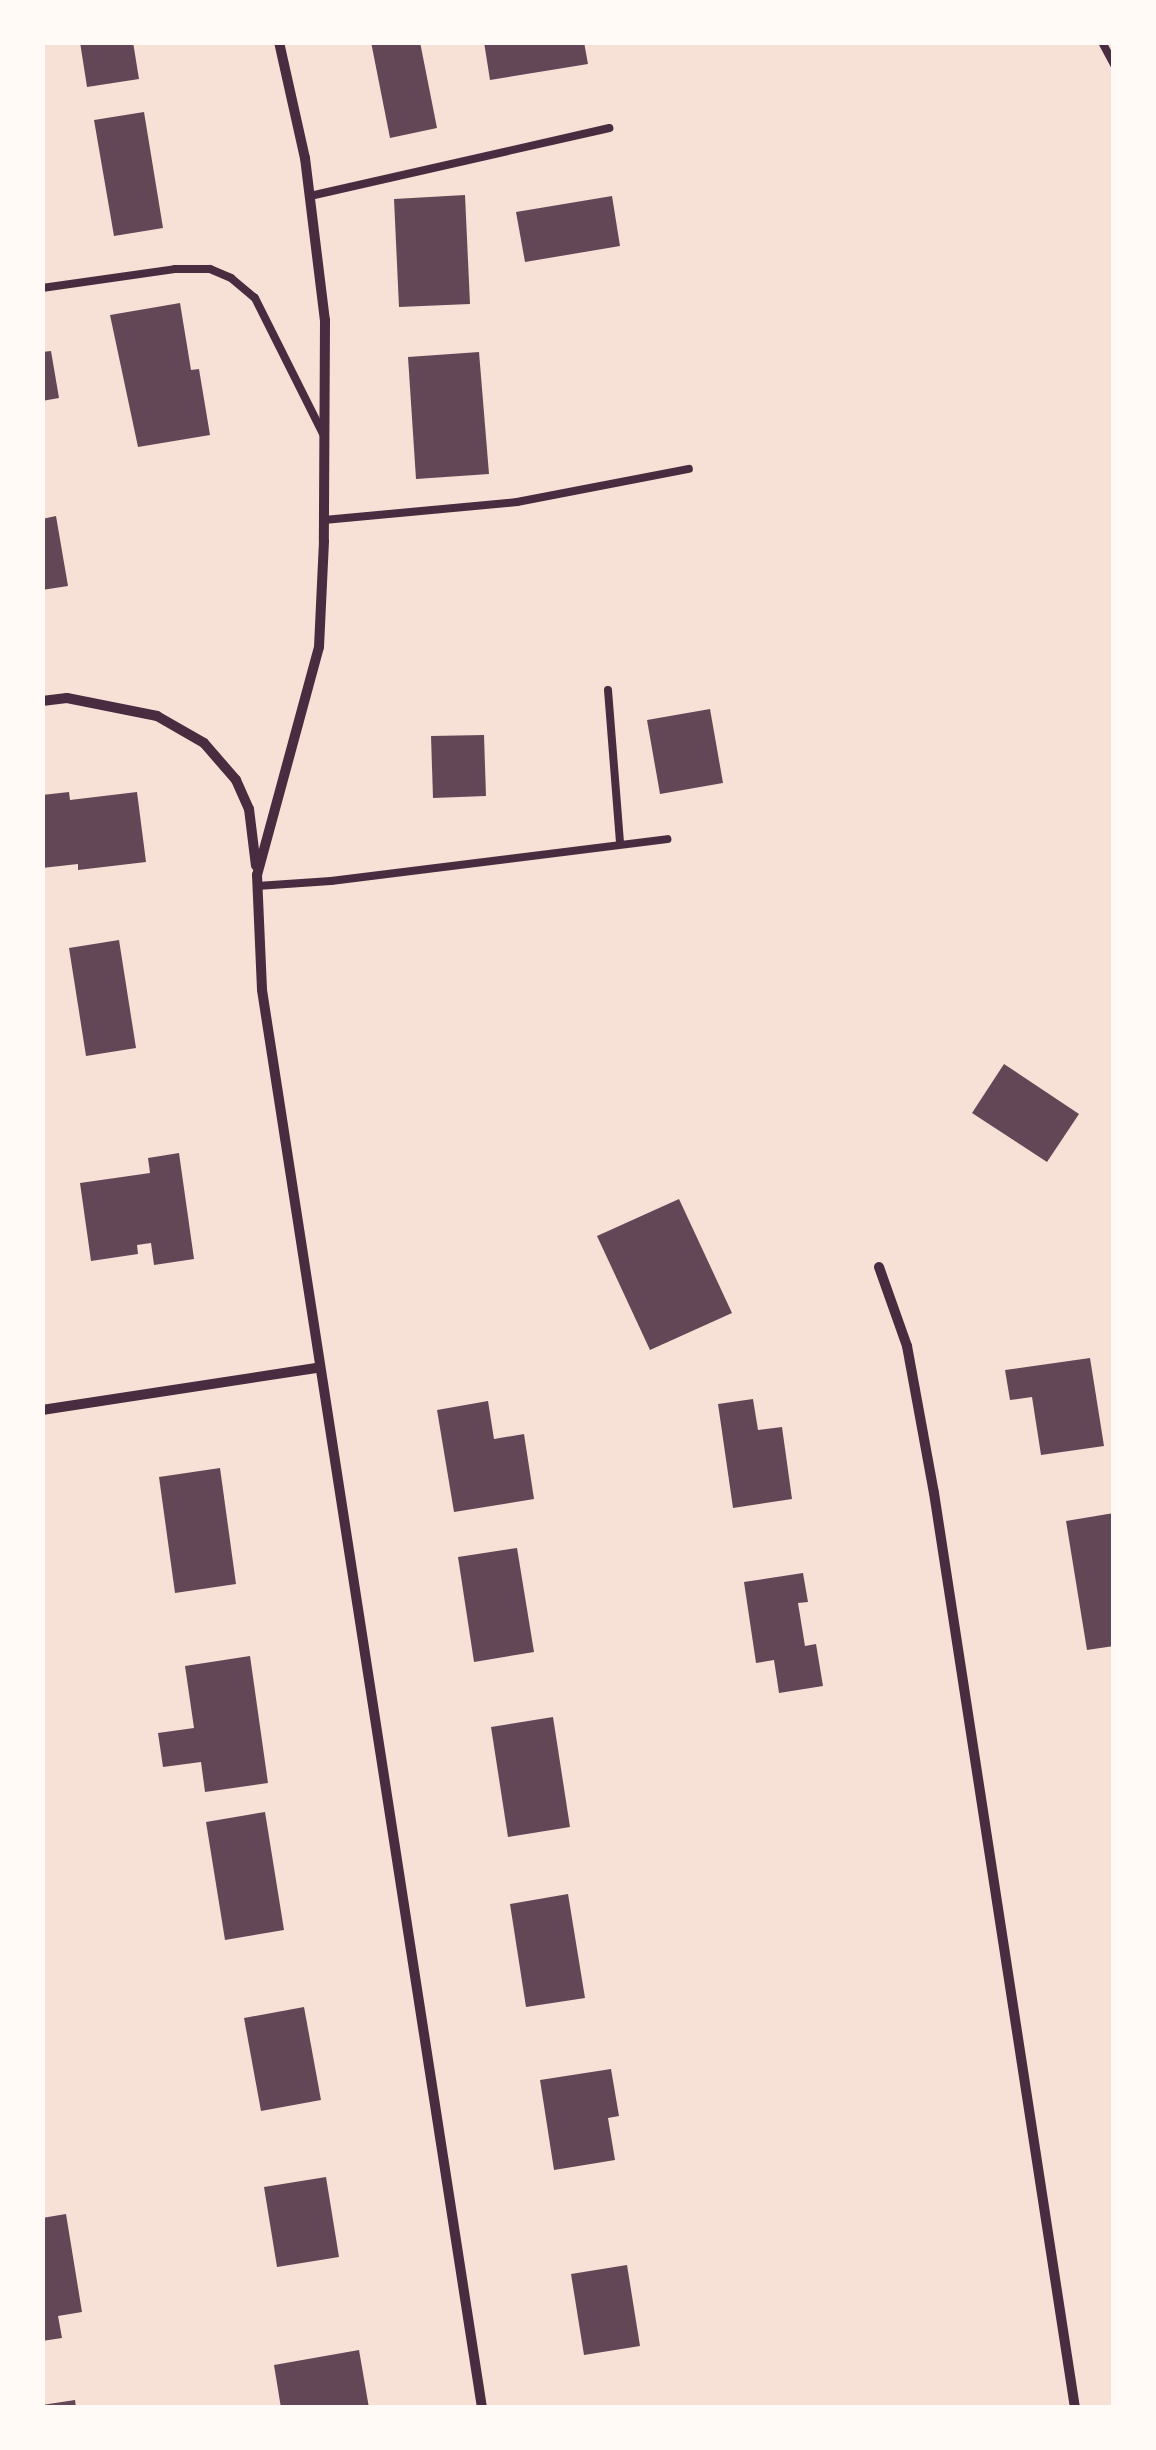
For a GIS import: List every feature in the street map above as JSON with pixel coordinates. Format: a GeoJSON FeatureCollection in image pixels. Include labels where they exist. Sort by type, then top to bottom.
{"type":"FeatureCollection","features":[{"type":"Feature","properties":{"kind":"street"},"geometry":{"type":"LineString","coordinates":[[257,881],[319,646],[324,520],[325,320],[310,196],[279,42]]}},
{"type":"Feature","properties":{"kind":"street"},"geometry":{"type":"LineString","coordinates":[[42,701],[68,698],[157,716],[204,743],[236,780],[249,809],[262,990],[482,2408]]}},
{"type":"Feature","properties":{"kind":"street"},"geometry":{"type":"LineString","coordinates":[[879,1267],[907,1346],[934,1492],[1074,2408]]}},
{"type":"Feature","properties":{"kind":"street"},"geometry":{"type":"LineString","coordinates":[[42,1410],[318,1368]]}},
{"type":"Feature","properties":{"kind":"lane"},"geometry":{"type":"LineString","coordinates":[[1102,42],[1114,66]]}},
{"type":"Feature","properties":{"kind":"lane"},"geometry":{"type":"LineString","coordinates":[[310,196],[608,128]]}},
{"type":"Feature","properties":{"kind":"lane"},"geometry":{"type":"LineString","coordinates":[[42,288],[175,269],[210,268],[231,278],[255,298],[325,440]]}},
{"type":"Feature","properties":{"kind":"lane"},"geometry":{"type":"LineString","coordinates":[[324,520],[517,502],[689,469]]}},
{"type":"Feature","properties":{"kind":"lane"},"geometry":{"type":"LineString","coordinates":[[608,690],[620,844]]}},
{"type":"Feature","properties":{"kind":"lane"},"geometry":{"type":"LineString","coordinates":[[257,881],[330,881],[667,839]]}},
{"type":"Feature","properties":{"kind":"building"},"geometry":{"type":"Polygon","coordinates":[[[80,42],[133,42],[139,79],[87,87],[80,42]]]}},
{"type":"Feature","properties":{"kind":"building"},"geometry":{"type":"Polygon","coordinates":[[[371,42],[420,42],[437,128],[390,138],[371,42]]]}},
{"type":"Feature","properties":{"kind":"building"},"geometry":{"type":"Polygon","coordinates":[[[484,42],[584,42],[588,64],[490,80],[484,42]]]}},
{"type":"Feature","properties":{"kind":"building"},"geometry":{"type":"Polygon","coordinates":[[[144,112],[163,228],[114,236],[94,120],[144,112]]]}},
{"type":"Feature","properties":{"kind":"building"},"geometry":{"type":"Polygon","coordinates":[[[465,195],[470,304],[399,307],[394,199],[465,195]]]}},
{"type":"Feature","properties":{"kind":"building"},"geometry":{"type":"Polygon","coordinates":[[[612,196],[620,246],[525,262],[516,212],[612,196]]]}},
{"type":"Feature","properties":{"kind":"building"},"geometry":{"type":"Polygon","coordinates":[[[180,303],[191,370],[199,369],[210,435],[138,447],[110,315],[180,303]]]}},
{"type":"Feature","properties":{"kind":"building"},"geometry":{"type":"Polygon","coordinates":[[[51,351],[59,398],[42,401],[42,352],[51,351]]]}},
{"type":"Feature","properties":{"kind":"building"},"geometry":{"type":"Polygon","coordinates":[[[479,352],[489,474],[416,479],[408,357],[479,352]]]}},
{"type":"Feature","properties":{"kind":"building"},"geometry":{"type":"Polygon","coordinates":[[[56,516],[68,586],[42,590],[42,519],[56,516]]]}},
{"type":"Feature","properties":{"kind":"building"},"geometry":{"type":"Polygon","coordinates":[[[710,709],[723,783],[660,794],[647,720],[710,709]]]}},
{"type":"Feature","properties":{"kind":"building"},"geometry":{"type":"Polygon","coordinates":[[[484,735],[486,796],[433,798],[431,736],[484,735]]]}},
{"type":"Feature","properties":{"kind":"building"},"geometry":{"type":"Polygon","coordinates":[[[69,792],[70,800],[137,792],[146,862],[78,870],[78,864],[42,868],[42,795],[69,792]]]}},
{"type":"Feature","properties":{"kind":"building"},"geometry":{"type":"Polygon","coordinates":[[[119,940],[136,1048],[86,1056],[69,948],[119,940]]]}},
{"type":"Feature","properties":{"kind":"building"},"geometry":{"type":"Polygon","coordinates":[[[1004,1064],[1079,1114],[1047,1162],[972,1113],[1004,1064]]]}},
{"type":"Feature","properties":{"kind":"building"},"geometry":{"type":"Polygon","coordinates":[[[179,1153],[194,1259],[154,1265],[151,1243],[137,1245],[138,1254],[91,1261],[80,1183],[150,1173],[148,1158],[179,1153]]]}},
{"type":"Feature","properties":{"kind":"building"},"geometry":{"type":"Polygon","coordinates":[[[679,1199],[732,1313],[650,1350],[597,1236],[679,1199]]]}},
{"type":"Feature","properties":{"kind":"building"},"geometry":{"type":"Polygon","coordinates":[[[1090,1358],[1104,1446],[1041,1455],[1032,1397],[1010,1400],[1005,1370],[1090,1358]]]}},
{"type":"Feature","properties":{"kind":"building"},"geometry":{"type":"Polygon","coordinates":[[[753,1399],[758,1430],[782,1427],[792,1499],[733,1508],[718,1404],[753,1399]]]}},
{"type":"Feature","properties":{"kind":"building"},"geometry":{"type":"Polygon","coordinates":[[[488,1401],[494,1439],[524,1434],[534,1499],[454,1512],[437,1410],[488,1401]]]}},
{"type":"Feature","properties":{"kind":"building"},"geometry":{"type":"Polygon","coordinates":[[[220,1468],[236,1584],[175,1593],[159,1477],[220,1468]]]}},
{"type":"Feature","properties":{"kind":"building"},"geometry":{"type":"Polygon","coordinates":[[[1114,1513],[1114,1646],[1087,1650],[1066,1521],[1114,1513]]]}},
{"type":"Feature","properties":{"kind":"building"},"geometry":{"type":"Polygon","coordinates":[[[517,1548],[534,1652],[474,1662],[458,1557],[517,1548]]]}},
{"type":"Feature","properties":{"kind":"building"},"geometry":{"type":"Polygon","coordinates":[[[803,1573],[808,1602],[798,1603],[805,1646],[816,1644],[823,1686],[779,1693],[774,1660],[756,1663],[744,1582],[803,1573]]]}},
{"type":"Feature","properties":{"kind":"building"},"geometry":{"type":"Polygon","coordinates":[[[250,1656],[268,1783],[205,1792],[201,1762],[163,1767],[158,1733],[194,1728],[185,1666],[250,1656]]]}},
{"type":"Feature","properties":{"kind":"building"},"geometry":{"type":"Polygon","coordinates":[[[553,1717],[570,1827],[508,1837],[491,1727],[553,1717]]]}},
{"type":"Feature","properties":{"kind":"building"},"geometry":{"type":"Polygon","coordinates":[[[265,1812],[284,1930],[225,1940],[206,1822],[265,1812]]]}},
{"type":"Feature","properties":{"kind":"building"},"geometry":{"type":"Polygon","coordinates":[[[568,1894],[585,1998],[526,2007],[510,1904],[568,1894]]]}},
{"type":"Feature","properties":{"kind":"building"},"geometry":{"type":"Polygon","coordinates":[[[304,2007],[321,2100],[261,2111],[244,2018],[304,2007]]]}},
{"type":"Feature","properties":{"kind":"building"},"geometry":{"type":"Polygon","coordinates":[[[611,2069],[619,2116],[608,2118],[615,2160],[554,2170],[540,2080],[611,2069]]]}},
{"type":"Feature","properties":{"kind":"building"},"geometry":{"type":"Polygon","coordinates":[[[326,2177],[339,2257],[277,2267],[264,2187],[326,2177]]]}},
{"type":"Feature","properties":{"kind":"building"},"geometry":{"type":"Polygon","coordinates":[[[66,2214],[82,2312],[58,2316],[62,2338],[42,2341],[42,2218],[66,2214]]]}},
{"type":"Feature","properties":{"kind":"building"},"geometry":{"type":"Polygon","coordinates":[[[627,2265],[640,2346],[584,2355],[571,2274],[627,2265]]]}},
{"type":"Feature","properties":{"kind":"building"},"geometry":{"type":"Polygon","coordinates":[[[359,2350],[369,2408],[281,2408],[274,2365],[359,2350]]]}},
{"type":"Feature","properties":{"kind":"building"},"geometry":{"type":"Polygon","coordinates":[[[75,2400],[76,2408],[42,2408],[42,2405],[75,2400]]]}}]}
